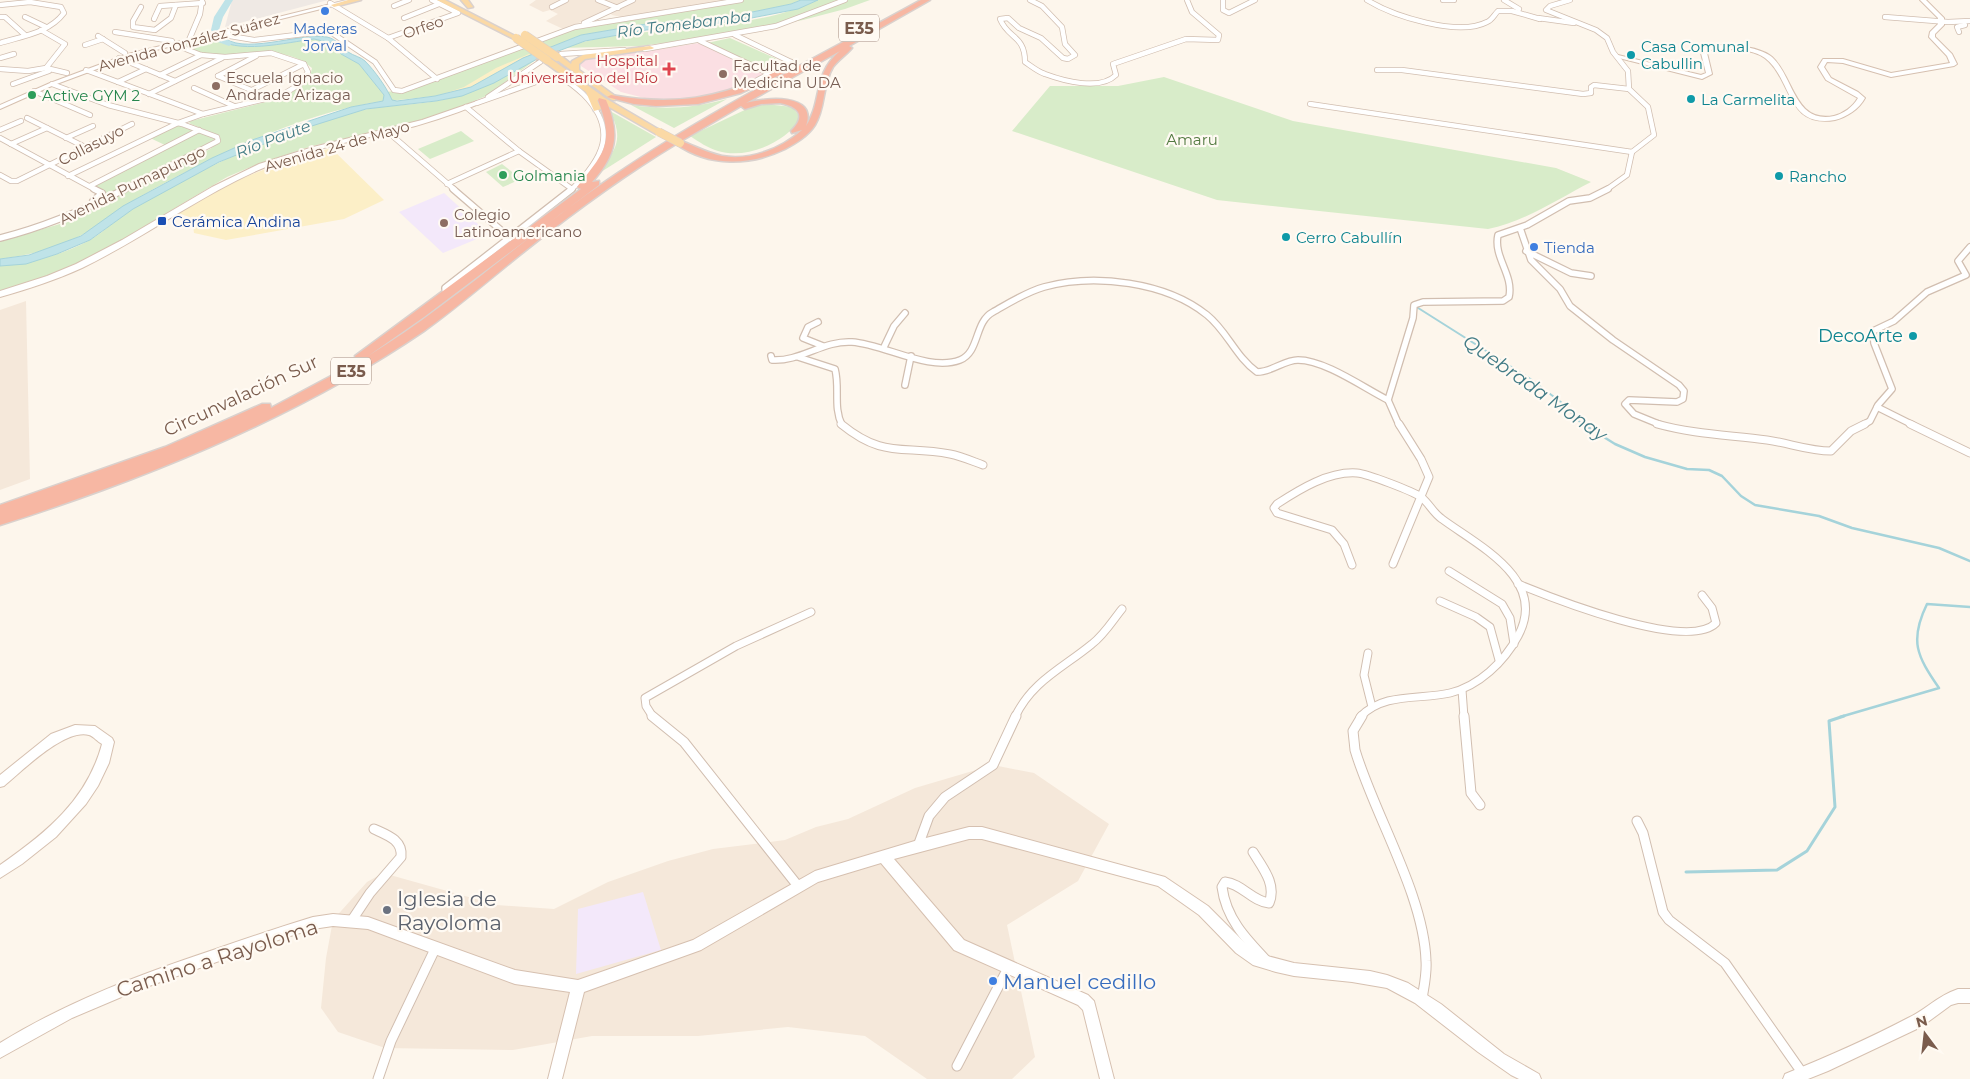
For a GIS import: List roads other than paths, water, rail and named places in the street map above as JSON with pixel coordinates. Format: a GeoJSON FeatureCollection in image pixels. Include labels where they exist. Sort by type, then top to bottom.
{"type":"FeatureCollection","features":[{"type":"Feature","properties":{"kind":"highway","name":"E35"},"geometry":{"type":"LineString","coordinates":[[773,74],[910,0]]}},
{"type":"Feature","properties":{"kind":"highway","name":"E35"},"geometry":{"type":"LineString","coordinates":[[878,27],[926,0]]}},
{"type":"Feature","properties":{"kind":"highway"},"geometry":{"type":"LineString","coordinates":[[684,141],[710,157],[727,161],[758,158],[782,147],[811,126],[824,79],[833,62],[843,51],[878,27]]}},
{"type":"Feature","properties":{"kind":"highway","name":"Circunvalación Sur"},"geometry":{"type":"LineString","coordinates":[[0,520],[106,484],[196,449],[240,429],[356,368],[425,325],[598,191],[652,155],[830,52],[878,27]]}},
{"type":"Feature","properties":{"kind":"highway"},"geometry":{"type":"LineString","coordinates":[[559,206],[592,177],[611,143],[612,130],[607,99],[674,105],[714,100],[773,74]]}},
{"type":"Feature","properties":{"kind":"highway","name":"Circunvalación Sur"},"geometry":{"type":"LineString","coordinates":[[0,510],[169,450],[284,398],[359,357],[446,296],[559,206],[659,142],[772,80],[773,74]]}},
{"type":"Feature","properties":{"kind":"highway"},"geometry":{"type":"LineString","coordinates":[[684,141],[718,154],[745,155],[761,151],[782,140],[800,127],[804,119],[800,108],[776,100],[748,105],[715,119]]}},
{"type":"Feature","properties":{"kind":"main road"},"geometry":{"type":"LineString","coordinates":[[333,3],[356,0]]}},
{"type":"Feature","properties":{"kind":"main road"},"geometry":{"type":"LineString","coordinates":[[455,0],[559,54],[607,99],[659,132],[684,141]]}},
{"type":"Feature","properties":{"kind":"main road"},"geometry":{"type":"LineString","coordinates":[[464,0],[470,7]]}},
{"type":"Feature","properties":{"kind":"main road"},"geometry":{"type":"LineString","coordinates":[[440,2],[516,38],[541,61],[590,92],[668,129],[684,141]]}},
{"type":"Feature","properties":{"kind":"main road"},"geometry":{"type":"LineString","coordinates":[[575,71],[575,63],[584,57],[652,48]]}},
{"type":"Feature","properties":{"kind":"main road"},"geometry":{"type":"LineString","coordinates":[[590,92],[597,109]]}},
{"type":"Feature","properties":{"kind":"street","name":"Avenida González Suárez"},"geometry":{"type":"LineString","coordinates":[[0,101],[67,72],[173,42],[224,31],[341,0]]}},
{"type":"Feature","properties":{"kind":"street"},"geometry":{"type":"LineString","coordinates":[[394,6],[409,0]]}},
{"type":"Feature","properties":{"kind":"street"},"geometry":{"type":"LineString","coordinates":[[432,0],[440,2]]}},
{"type":"Feature","properties":{"kind":"street"},"geometry":{"type":"LineString","coordinates":[[552,7],[566,0]]}},
{"type":"Feature","properties":{"kind":"street"},"geometry":{"type":"LineString","coordinates":[[598,0],[618,8]]}},
{"type":"Feature","properties":{"kind":"street"},"geometry":{"type":"LineString","coordinates":[[224,31],[230,36],[250,40],[329,31],[379,66],[386,81],[396,91],[408,90],[575,27],[633,0]]}},
{"type":"Feature","properties":{"kind":"street"},"geometry":{"type":"LineString","coordinates":[[575,27],[741,0]]}},
{"type":"Feature","properties":{"kind":"street"},"geometry":{"type":"LineString","coordinates":[[559,54],[652,48],[735,35],[776,26],[845,0]]}},
{"type":"Feature","properties":{"kind":"street"},"geometry":{"type":"LineString","coordinates":[[1030,0],[1045,9],[1062,27],[1065,44],[1075,55],[1068,59],[1061,57],[1053,52],[1044,40],[1036,35],[1019,28],[1008,18],[1000,19],[1004,26],[1022,42],[1027,52],[1025,62],[1043,74],[1089,84],[1113,78],[1117,70],[1113,64],[1123,59],[1186,39],[1218,40],[1219,35],[1214,29],[1195,16],[1187,0]]}},
{"type":"Feature","properties":{"kind":"street"},"geometry":{"type":"LineString","coordinates":[[1223,0],[1223,10],[1229,13],[1255,0]]}},
{"type":"Feature","properties":{"kind":"street"},"geometry":{"type":"LineString","coordinates":[[1367,0],[1390,12],[1427,23],[1479,26],[1490,22],[1498,11],[1507,10],[1540,19],[1586,26]]}},
{"type":"Feature","properties":{"kind":"street"},"geometry":{"type":"LineString","coordinates":[[1443,0],[1454,0]]}},
{"type":"Feature","properties":{"kind":"street"},"geometry":{"type":"LineString","coordinates":[[1504,0],[1540,19]]}},
{"type":"Feature","properties":{"kind":"street"},"geometry":{"type":"LineString","coordinates":[[1570,0],[1550,6],[1546,10],[1604,35],[1628,71],[1629,89]]}},
{"type":"Feature","properties":{"kind":"street"},"geometry":{"type":"LineString","coordinates":[[1923,0],[1937,12],[1942,23]]}},
{"type":"Feature","properties":{"kind":"street"},"geometry":{"type":"LineString","coordinates":[[154,18],[160,6],[202,2],[196,25],[188,39]]}},
{"type":"Feature","properties":{"kind":"street"},"geometry":{"type":"LineString","coordinates":[[404,18],[440,2]]}},
{"type":"Feature","properties":{"kind":"street","name":"Orfeo"},"geometry":{"type":"LineString","coordinates":[[388,38],[457,15],[440,2]]}},
{"type":"Feature","properties":{"kind":"street"},"geometry":{"type":"LineString","coordinates":[[0,3],[61,7],[64,13],[62,17],[41,30],[0,44]]}},
{"type":"Feature","properties":{"kind":"street"},"geometry":{"type":"LineString","coordinates":[[333,3],[388,38],[437,79]]}},
{"type":"Feature","properties":{"kind":"street"},"geometry":{"type":"LineString","coordinates":[[141,7],[133,21],[133,27],[149,30],[160,28],[171,18],[176,5]]}},
{"type":"Feature","properties":{"kind":"street"},"geometry":{"type":"LineString","coordinates":[[608,13],[610,17],[623,18]]}},
{"type":"Feature","properties":{"kind":"street"},"geometry":{"type":"LineString","coordinates":[[1885,16],[1911,17],[1921,22],[1970,23]]}},
{"type":"Feature","properties":{"kind":"street"},"geometry":{"type":"LineString","coordinates":[[0,17],[5,17],[25,35]]}},
{"type":"Feature","properties":{"kind":"street"},"geometry":{"type":"LineString","coordinates":[[25,17],[46,27]]}},
{"type":"Feature","properties":{"kind":"street"},"geometry":{"type":"LineString","coordinates":[[1618,57],[1702,76],[1710,74],[1704,53],[1706,48],[1713,47],[1763,54],[1771,60],[1803,111],[1812,117],[1825,119],[1840,117],[1862,98],[1826,77],[1822,68],[1823,61],[1831,59],[1844,61],[1891,75],[1951,66],[1954,64],[1952,59],[1932,37],[1932,33],[1942,23]]}},
{"type":"Feature","properties":{"kind":"street"},"geometry":{"type":"LineString","coordinates":[[1959,32],[1957,27],[1970,23]]}},
{"type":"Feature","properties":{"kind":"street"},"geometry":{"type":"LineString","coordinates":[[41,30],[65,44],[46,68]]}},
{"type":"Feature","properties":{"kind":"street"},"geometry":{"type":"LineString","coordinates":[[68,176],[178,123],[203,114],[270,99],[300,84],[308,72],[304,64],[271,53],[225,57],[201,54],[173,42],[115,32]]}},
{"type":"Feature","properties":{"kind":"street"},"geometry":{"type":"LineString","coordinates":[[699,41],[773,74],[791,62],[735,35]]}},
{"type":"Feature","properties":{"kind":"street"},"geometry":{"type":"LineString","coordinates":[[98,36],[122,56],[146,69],[175,81]]}},
{"type":"Feature","properties":{"kind":"street"},"geometry":{"type":"LineString","coordinates":[[85,45],[104,40]]}},
{"type":"Feature","properties":{"kind":"street"},"geometry":{"type":"LineString","coordinates":[[559,54],[586,50],[652,48]]}},
{"type":"Feature","properties":{"kind":"street"},"geometry":{"type":"LineString","coordinates":[[0,58],[14,54]]}},
{"type":"Feature","properties":{"kind":"street"},"geometry":{"type":"LineString","coordinates":[[160,75],[201,54]]}},
{"type":"Feature","properties":{"kind":"street"},"geometry":{"type":"LineString","coordinates":[[260,54],[218,76],[270,99]]}},
{"type":"Feature","properties":{"kind":"street","name":"Avenida González Suárez"},"geometry":{"type":"LineString","coordinates":[[0,107],[34,91],[122,56]]}},
{"type":"Feature","properties":{"kind":"street"},"geometry":{"type":"LineString","coordinates":[[149,94],[225,57]]}},
{"type":"Feature","properties":{"kind":"street"},"geometry":{"type":"LineString","coordinates":[[477,103],[541,61]]}},
{"type":"Feature","properties":{"kind":"street","name":"Avenida 24 de Mayo"},"geometry":{"type":"LineString","coordinates":[[0,294],[78,267],[190,202],[255,169],[321,147],[388,132],[477,103],[541,61]]}},
{"type":"Feature","properties":{"kind":"street"},"geometry":{"type":"LineString","coordinates":[[252,90],[304,64]]}},
{"type":"Feature","properties":{"kind":"street"},"geometry":{"type":"LineString","coordinates":[[0,68],[28,71],[46,68],[67,72]]}},
{"type":"Feature","properties":{"kind":"street"},"geometry":{"type":"LineString","coordinates":[[118,82],[146,69]]}},
{"type":"Feature","properties":{"kind":"street"},"geometry":{"type":"LineString","coordinates":[[14,84],[52,70]]}},
{"type":"Feature","properties":{"kind":"street"},"geometry":{"type":"LineString","coordinates":[[86,70],[203,114]]}},
{"type":"Feature","properties":{"kind":"street"},"geometry":{"type":"LineString","coordinates":[[1377,70],[1402,70],[1583,94],[1591,93],[1591,87],[1594,85],[1629,89],[1648,107],[1654,135],[1632,152],[1627,175],[1617,184],[1590,198],[1568,202],[1520,228],[1501,232],[1497,238],[1511,290],[1509,297],[1490,302],[1423,302],[1414,305],[1413,318],[1388,400]]}},
{"type":"Feature","properties":{"kind":"street"},"geometry":{"type":"LineString","coordinates":[[446,296],[444,293],[445,288],[510,238],[559,206],[586,175],[606,141],[606,126],[597,109],[564,78],[558,76],[477,103]]}},
{"type":"Feature","properties":{"kind":"street","name":"Avenida Pumapungo"},"geometry":{"type":"LineString","coordinates":[[0,237],[36,229],[73,215],[218,142],[217,137],[199,130],[108,105],[52,84]]}},
{"type":"Feature","properties":{"kind":"street"},"geometry":{"type":"LineString","coordinates":[[194,88],[235,106]]}},
{"type":"Feature","properties":{"kind":"street"},"geometry":{"type":"LineString","coordinates":[[34,91],[90,115]]}},
{"type":"Feature","properties":{"kind":"street"},"geometry":{"type":"LineString","coordinates":[[1310,104],[1632,152]]}},
{"type":"Feature","properties":{"kind":"street"},"geometry":{"type":"LineString","coordinates":[[466,107],[519,151],[572,189]]}},
{"type":"Feature","properties":{"kind":"street"},"geometry":{"type":"LineString","coordinates":[[27,118],[87,148]]}},
{"type":"Feature","properties":{"kind":"street"},"geometry":{"type":"LineString","coordinates":[[0,130],[20,121]]}},
{"type":"Feature","properties":{"kind":"street","name":"Collasuyo"},"geometry":{"type":"LineString","coordinates":[[1,177],[14,182],[87,148],[132,124]]}},
{"type":"Feature","properties":{"kind":"street"},"geometry":{"type":"LineString","coordinates":[[66,138],[93,126]]}},
{"type":"Feature","properties":{"kind":"street"},"geometry":{"type":"LineString","coordinates":[[11,144],[46,128]]}},
{"type":"Feature","properties":{"kind":"street"},"geometry":{"type":"LineString","coordinates":[[90,186],[199,130]]}},
{"type":"Feature","properties":{"kind":"street"},"geometry":{"type":"LineString","coordinates":[[388,132],[510,238]]}},
{"type":"Feature","properties":{"kind":"street"},"geometry":{"type":"LineString","coordinates":[[0,138],[102,193],[99,198],[58,218],[0,237]]}},
{"type":"Feature","properties":{"kind":"street"},"geometry":{"type":"LineString","coordinates":[[447,184],[519,151]]}},
{"type":"Feature","properties":{"kind":"street"},"geometry":{"type":"LineString","coordinates":[[1520,228],[1526,251],[1535,265],[1560,289],[1570,306],[1613,340],[1679,385],[1684,391],[1682,399],[1677,402],[1659,403],[1632,399],[1626,401],[1625,404],[1629,410],[1640,417],[1708,435],[1768,440],[1811,451],[1831,452],[1851,431],[1870,421],[1877,407],[1892,389],[1874,343],[1873,331],[1894,321],[1927,292],[1968,276],[1958,261],[1970,247]]}},
{"type":"Feature","properties":{"kind":"street"},"geometry":{"type":"LineString","coordinates":[[1526,251],[1571,273],[1590,276]]}},
{"type":"Feature","properties":{"kind":"street"},"geometry":{"type":"LineString","coordinates":[[771,356],[772,360],[776,362],[798,357],[823,346],[848,342],[884,347],[911,356],[949,361],[964,358],[969,354],[979,325],[986,316],[1046,286],[1091,282],[1121,283],[1177,298],[1206,314],[1224,331],[1243,360],[1257,372],[1267,372],[1283,364],[1302,360],[1322,367],[1388,400],[1400,427],[1427,468],[1429,477],[1394,564]]}},
{"type":"Feature","properties":{"kind":"street"},"geometry":{"type":"LineString","coordinates":[[884,347],[894,326],[905,313]]}},
{"type":"Feature","properties":{"kind":"street"},"geometry":{"type":"LineString","coordinates":[[818,322],[808,327],[803,338],[823,346]]}},
{"type":"Feature","properties":{"kind":"street"},"geometry":{"type":"LineString","coordinates":[[905,385],[911,356]]}},
{"type":"Feature","properties":{"kind":"street"},"geometry":{"type":"LineString","coordinates":[[798,357],[812,360],[835,370],[838,376],[836,405],[841,424],[868,443],[908,452],[950,454],[983,466]]}},
{"type":"Feature","properties":{"kind":"street"},"geometry":{"type":"LineString","coordinates":[[1877,407],[1970,454]]}},
{"type":"Feature","properties":{"kind":"street"},"geometry":{"type":"LineString","coordinates":[[1352,565],[1344,544],[1332,530],[1277,513],[1274,508],[1277,504],[1320,482],[1351,472],[1359,473],[1422,497],[1430,509],[1482,545],[1499,560],[1518,584],[1526,608],[1525,624],[1514,644],[1474,684],[1462,690],[1441,695],[1398,700],[1372,707],[1355,724],[1353,736],[1359,759],[1410,895],[1421,930],[1426,955],[1426,978],[1422,999]]}},
{"type":"Feature","properties":{"kind":"street"},"geometry":{"type":"LineString","coordinates":[[1449,571],[1502,604],[1508,611],[1511,619],[1514,644]]}},
{"type":"Feature","properties":{"kind":"street"},"geometry":{"type":"LineString","coordinates":[[1518,584],[1575,606],[1666,631],[1712,627],[1716,622],[1714,611],[1710,603],[1702,595]]}},
{"type":"Feature","properties":{"kind":"street"},"geometry":{"type":"LineString","coordinates":[[1440,601],[1476,617],[1490,627],[1499,660]]}},
{"type":"Feature","properties":{"kind":"street"},"geometry":{"type":"LineString","coordinates":[[918,846],[929,816],[945,797],[993,764],[1020,706],[1036,685],[1094,643],[1122,609]]}},
{"type":"Feature","properties":{"kind":"street"},"geometry":{"type":"LineString","coordinates":[[798,886],[684,742],[654,718],[646,706],[645,698],[679,676],[736,646],[811,612]]}},
{"type":"Feature","properties":{"kind":"street"},"geometry":{"type":"LineString","coordinates":[[1368,654],[1364,676],[1372,707]]}},
{"type":"Feature","properties":{"kind":"street"},"geometry":{"type":"LineString","coordinates":[[1462,690],[1471,793],[1480,805]]}},
{"type":"Feature","properties":{"kind":"street"},"geometry":{"type":"LineString","coordinates":[[0,782],[65,732],[90,730],[108,742],[106,755],[98,774],[86,794],[65,820],[31,851],[0,872]]}},
{"type":"Feature","properties":{"kind":"street"},"geometry":{"type":"LineString","coordinates":[[1637,821],[1643,833],[1663,912],[1675,925],[1725,964],[1797,1076],[1916,1022],[1948,999],[1958,996],[1970,996]]}},
{"type":"Feature","properties":{"kind":"street"},"geometry":{"type":"LineString","coordinates":[[352,920],[370,893],[401,857],[402,849],[400,843],[374,830]]}},
{"type":"Feature","properties":{"kind":"street","name":"Camino a Rayoloma"},"geometry":{"type":"LineString","coordinates":[[0,1051],[21,1037],[112,992],[312,923],[352,920],[368,923],[515,977],[578,987],[696,945],[815,877],[918,846],[968,833],[982,833],[1161,881],[1186,896],[1255,959],[1297,971],[1386,981],[1422,999],[1479,1045],[1525,1077]]}},
{"type":"Feature","properties":{"kind":"street"},"geometry":{"type":"LineString","coordinates":[[1253,852],[1272,887],[1273,898],[1269,903],[1258,899],[1233,882],[1225,882],[1222,887],[1222,893],[1227,912],[1236,927],[1270,964]]}},
{"type":"Feature","properties":{"kind":"street"},"geometry":{"type":"LineString","coordinates":[[884,857],[959,945],[1083,1000],[1089,1006],[1107,1079]]}},
{"type":"Feature","properties":{"kind":"street"},"geometry":{"type":"LineString","coordinates":[[378,1079],[392,1041],[435,949]]}},
{"type":"Feature","properties":{"kind":"street"},"geometry":{"type":"LineString","coordinates":[[957,1066],[1008,968]]}},
{"type":"Feature","properties":{"kind":"street"},"geometry":{"type":"LineString","coordinates":[[555,1079],[578,987]]}},
{"type":"Feature","properties":{"kind":"water"},"geometry":{"type":"Polygon","coordinates":[[[801,0],[818,0],[798,9],[731,22],[646,30],[585,41],[537,59],[494,83],[462,96],[366,109],[299,130],[219,162],[133,209],[90,240],[57,254],[26,264],[0,266],[0,259],[29,255],[81,236],[123,206],[212,158],[252,140],[351,107],[383,101],[384,95],[359,64],[341,54],[331,43],[314,39],[248,47],[223,42],[214,36],[221,35],[230,41],[242,44],[256,44],[315,36],[330,38],[348,52],[362,58],[373,70],[392,100],[397,101],[435,96],[471,87],[523,58],[581,35],[646,24],[728,17],[791,4],[801,0]]]}},
{"type":"Feature","properties":{"kind":"waterway"},"geometry":{"type":"LineString","coordinates":[[229,0],[218,17],[215,30],[216,35],[221,40],[229,43]]}},
{"type":"Feature","properties":{"kind":"waterway","name":"Quebrada Monay"},"geometry":{"type":"LineString","coordinates":[[1415,306],[1529,378],[1566,406],[1577,420],[1585,425]]}},
{"type":"Feature","properties":{"kind":"waterway","name":"Quebrada Monay"},"geometry":{"type":"LineString","coordinates":[[1583,424],[1615,444],[1645,457],[1687,469],[1709,470],[1722,476],[1741,496],[1755,505],[1819,516],[1852,528],[1939,548],[1970,561]]}},
{"type":"Feature","properties":{"kind":"waterway"},"geometry":{"type":"LineString","coordinates":[[1840,717],[1939,688],[1925,667],[1918,648],[1917,638],[1921,617],[1927,604],[1970,607]]}},
{"type":"Feature","properties":{"kind":"waterway"},"geometry":{"type":"LineString","coordinates":[[1686,872],[1777,870],[1807,851],[1835,807],[1829,721],[1844,716]]}},
{"type":"Feature","properties":{"kind":"tunnel"},"geometry":{"type":"LineString","coordinates":[[536,61],[559,52]]}},
{"type":"Feature","properties":{"kind":"place","name":"Maderas Jorval"},"geometry":{"type":"Point","coordinates":[325,11]}},
{"type":"Feature","properties":{"kind":"place","name":"Casa Comunal Cabullin"},"geometry":{"type":"Point","coordinates":[1631,55]}},
{"type":"Feature","properties":{"kind":"place","name":"Hospital Universitario del Río"},"geometry":{"type":"Point","coordinates":[669,69]}},
{"type":"Feature","properties":{"kind":"place","name":"Facultad de Medicina UDA"},"geometry":{"type":"Point","coordinates":[723,74]}},
{"type":"Feature","properties":{"kind":"place","name":"Escuela Ignacio Andrade Arizaga"},"geometry":{"type":"Point","coordinates":[216,86]}},
{"type":"Feature","properties":{"kind":"place","name":"Active GYM 2"},"geometry":{"type":"Point","coordinates":[32,95]}},
{"type":"Feature","properties":{"kind":"place","name":"La Carmelita"},"geometry":{"type":"Point","coordinates":[1691,99]}},
{"type":"Feature","properties":{"kind":"place","name":"Golmania"},"geometry":{"type":"Point","coordinates":[503,175]}},
{"type":"Feature","properties":{"kind":"place","name":"Rancho"},"geometry":{"type":"Point","coordinates":[1779,176]}},
{"type":"Feature","properties":{"kind":"place","name":"Cerámica Andina"},"geometry":{"type":"Point","coordinates":[162,221]}},
{"type":"Feature","properties":{"kind":"place","name":"Colegio Latinoamericano"},"geometry":{"type":"Point","coordinates":[444,223]}},
{"type":"Feature","properties":{"kind":"place","name":"Cerro Cabullín"},"geometry":{"type":"Point","coordinates":[1286,237]}},
{"type":"Feature","properties":{"kind":"place","name":"Tienda"},"geometry":{"type":"Point","coordinates":[1534,247]}},
{"type":"Feature","properties":{"kind":"place","name":"DecoArte"},"geometry":{"type":"Point","coordinates":[1913,336]}},
{"type":"Feature","properties":{"kind":"place","name":"Iglesia de Rayoloma"},"geometry":{"type":"Point","coordinates":[387,910]}},
{"type":"Feature","properties":{"kind":"place","name":"Manuel cedillo"},"geometry":{"type":"Point","coordinates":[993,981]}},
{"type":"Feature","properties":{"kind":"water label","name":"Río Tomebamba"},"geometry":{"type":"Point","coordinates":[684,24]}},
{"type":"Feature","properties":{"kind":"water label","name":"Río Paute"},"geometry":{"type":"Point","coordinates":[273,139]}},
{"type":"Feature","properties":{"kind":"park label","name":"Amaru"},"geometry":{"type":"Point","coordinates":[1192,139]}}]}
